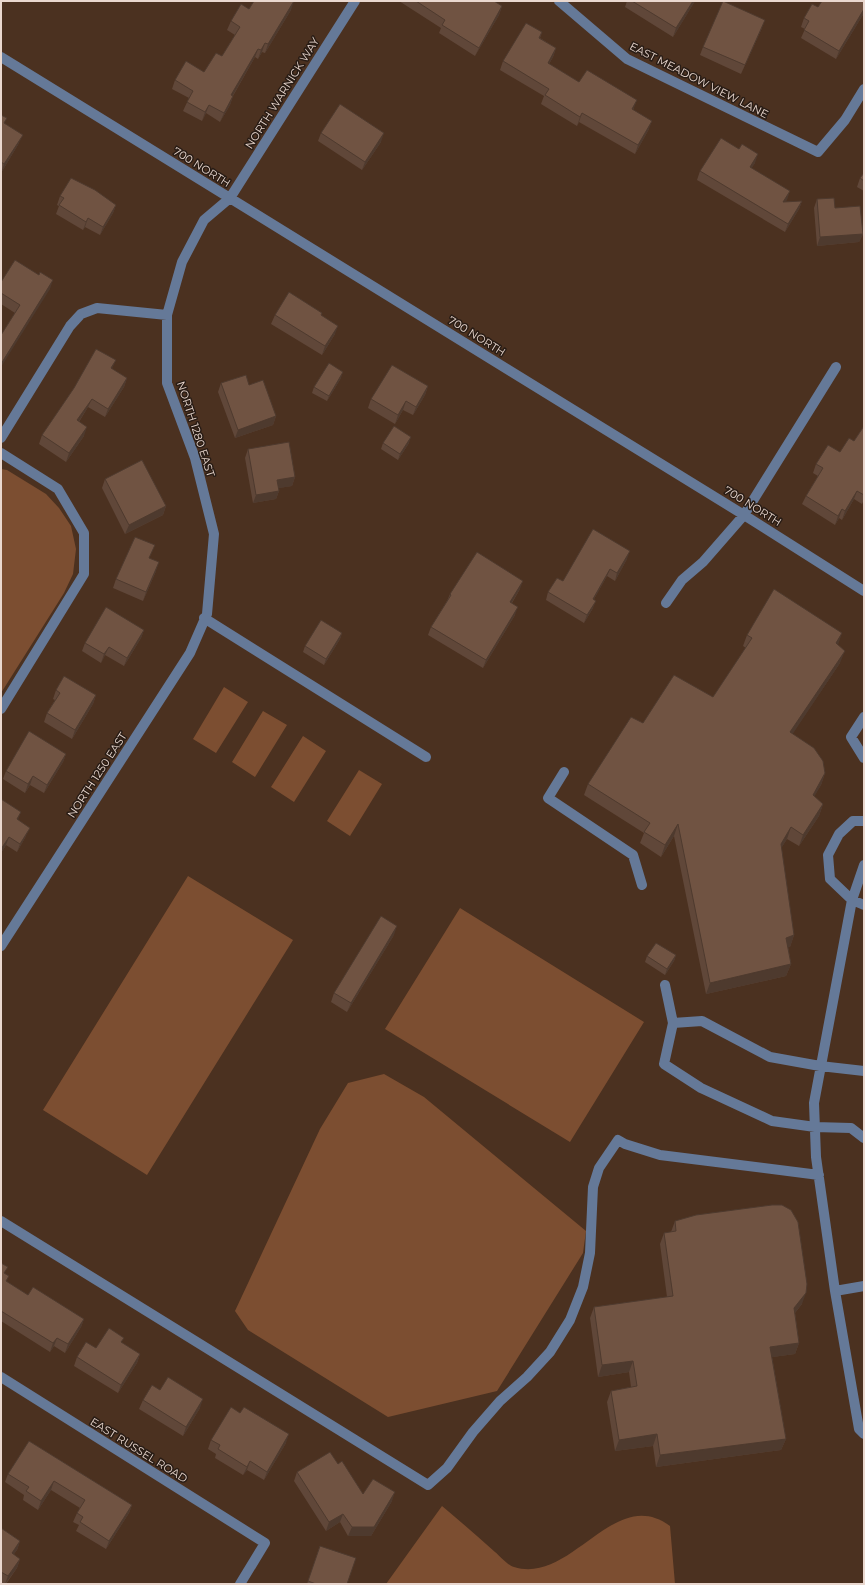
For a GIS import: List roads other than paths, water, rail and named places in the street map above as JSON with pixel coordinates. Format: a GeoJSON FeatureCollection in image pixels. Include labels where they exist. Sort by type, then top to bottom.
{"type":"FeatureCollection","features":[{"type":"Feature","properties":{"kind":"street","name":"NORTH WARNICK WAY"},"geometry":{"type":"LineString","coordinates":[[230,198],[355,1]]}},
{"type":"Feature","properties":{"kind":"street","name":"EAST MEADOW VIEW LANE"},"geometry":{"type":"LineString","coordinates":[[559,1],[627,59],[818,152],[845,120],[864,89]]}},
{"type":"Feature","properties":{"kind":"street","name":"700 NORTH"},"geometry":{"type":"LineString","coordinates":[[1,57],[744,515],[864,591]]}},
{"type":"Feature","properties":{"kind":"street","name":"NORTH 1280 EAST"},"geometry":{"type":"LineString","coordinates":[[206,616],[214,534],[195,458],[167,383],[167,315],[182,262],[204,220],[230,198]]}},
{"type":"Feature","properties":{"kind":"street"},"geometry":{"type":"LineString","coordinates":[[1,438],[70,326],[81,314],[98,308],[167,315]]}},
{"type":"Feature","properties":{"kind":"street"},"geometry":{"type":"LineString","coordinates":[[666,603],[682,580],[703,562],[744,515],[836,367]]}},
{"type":"Feature","properties":{"kind":"street"},"geometry":{"type":"LineString","coordinates":[[1,453],[58,490],[84,532],[84,574],[1,709]]}},
{"type":"Feature","properties":{"kind":"street"},"geometry":{"type":"LineString","coordinates":[[206,616],[426,757]]}},
{"type":"Feature","properties":{"kind":"street","name":"NORTH 1250 EAST"},"geometry":{"type":"LineString","coordinates":[[1,946],[190,653],[206,616]]}},
{"type":"Feature","properties":{"kind":"street"},"geometry":{"type":"LineString","coordinates":[[864,717],[851,737],[864,758]]}},
{"type":"Feature","properties":{"kind":"street"},"geometry":{"type":"LineString","coordinates":[[564,772],[548,798],[633,855],[642,885]]}},
{"type":"Feature","properties":{"kind":"street"},"geometry":{"type":"LineString","coordinates":[[864,821],[853,821],[839,834],[828,854],[830,879],[852,900],[864,905]]}},
{"type":"Feature","properties":{"kind":"street"},"geometry":{"type":"LineString","coordinates":[[864,865],[852,900],[814,1103],[819,1175],[835,1291],[859,1428],[864,1434]]}},
{"type":"Feature","properties":{"kind":"street"},"geometry":{"type":"LineString","coordinates":[[665,985],[673,1023],[664,1064],[701,1088],[772,1121],[815,1127],[851,1128],[864,1138]]}},
{"type":"Feature","properties":{"kind":"street"},"geometry":{"type":"LineString","coordinates":[[673,1023],[702,1021],[770,1058],[864,1071]]}},
{"type":"Feature","properties":{"kind":"street"},"geometry":{"type":"LineString","coordinates":[[1,1221],[428,1485],[447,1468],[473,1432],[500,1402],[527,1377],[550,1352],[570,1320],[583,1287],[590,1253],[594,1186],[599,1168],[618,1140],[625,1144],[660,1155],[819,1175]]}},
{"type":"Feature","properties":{"kind":"street"},"geometry":{"type":"LineString","coordinates":[[835,1291],[864,1286]]}},
{"type":"Feature","properties":{"kind":"street","name":"EAST RUSSEL ROAD"},"geometry":{"type":"LineString","coordinates":[[1,1377],[265,1543],[240,1584]]}}]}
